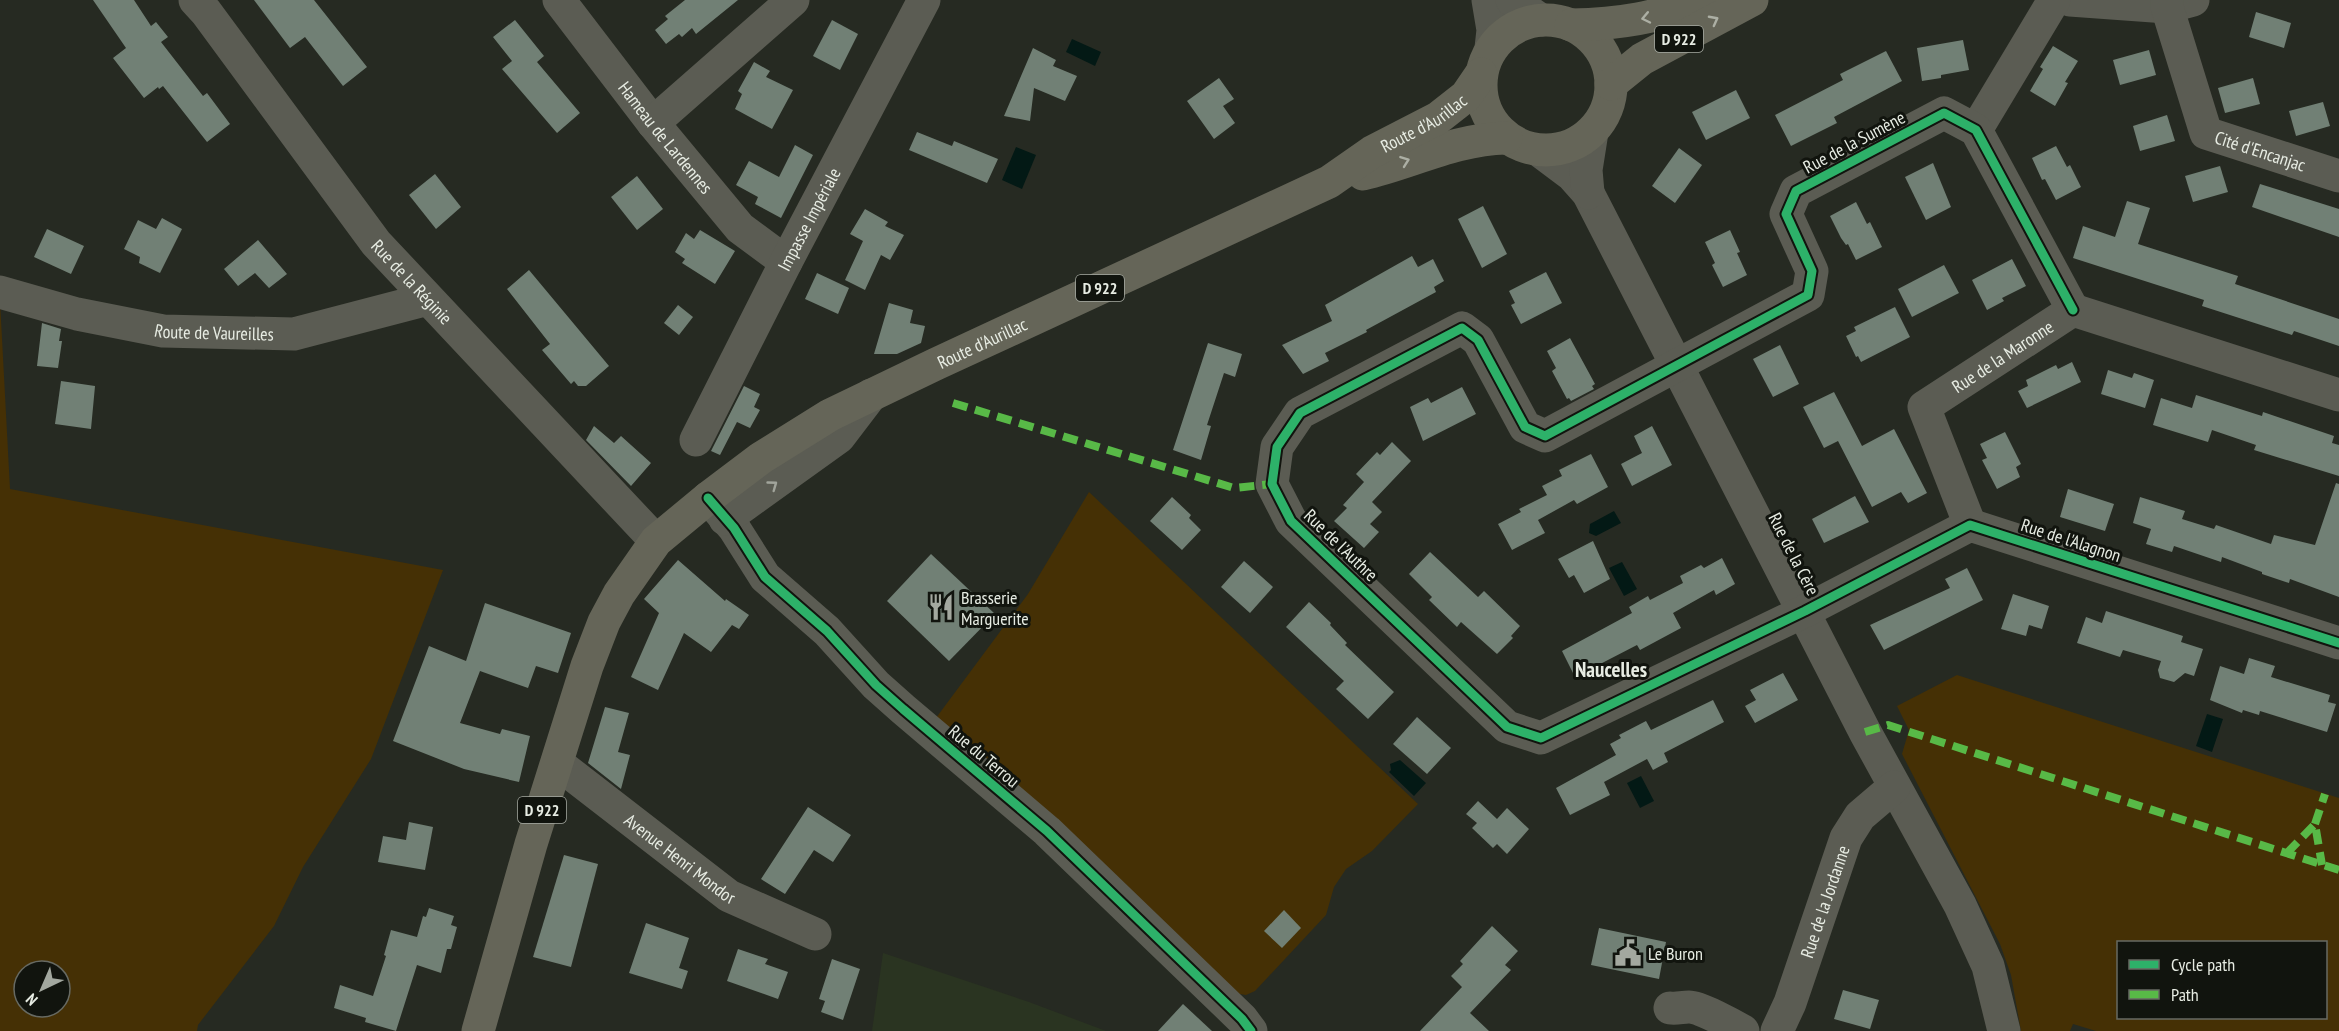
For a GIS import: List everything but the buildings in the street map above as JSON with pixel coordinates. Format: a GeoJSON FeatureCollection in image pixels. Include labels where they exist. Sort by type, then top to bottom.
{"type":"FeatureCollection","features":[{"type":"Feature","properties":{"kind":"main road","name":"D 922"},"geometry":{"type":"LineString","coordinates":[[1556,22],[1629,22],[1671,13],[1702,0]]}},
{"type":"Feature","properties":{"kind":"main road","name":"D 922"},"geometry":{"type":"LineString","coordinates":[[1611,84],[1642,59],[1752,0]]}},
{"type":"Feature","properties":{"kind":"main road"},"geometry":{"type":"LineString","coordinates":[[1556,22],[1585,33],[1601,51],[1611,84],[1606,110],[1592,132],[1568,147],[1540,151],[1527,148],[1506,138],[1491,122],[1481,98],[1486,61],[1509,31],[1520,25],[1556,22]]}},
{"type":"Feature","properties":{"kind":"main road","name":"Route d'Aurillac"},"geometry":{"type":"LineString","coordinates":[[656,542],[716,508],[801,432],[871,394],[1329,182],[1372,152],[1438,118],[1466,96],[1486,61]]}},
{"type":"Feature","properties":{"kind":"main road","name":"Route d'Aurillac"},"geometry":{"type":"LineString","coordinates":[[1329,182],[1380,170],[1446,147],[1487,138],[1506,138]]}},
{"type":"Feature","properties":{"kind":"main road","name":"D 922"},"geometry":{"type":"LineString","coordinates":[[478,1031],[531,844],[586,666],[604,622],[619,594],[656,542]]}},
{"type":"Feature","properties":{"kind":"street","name":"Rue de la Réginie"},"geometry":{"type":"LineString","coordinates":[[195,0],[376,243],[656,542]]}},
{"type":"Feature","properties":{"kind":"street","name":"Hameau de Lardennes"},"geometry":{"type":"LineString","coordinates":[[558,0],[653,123],[740,228],[786,262]]}},
{"type":"Feature","properties":{"kind":"street"},"geometry":{"type":"LineString","coordinates":[[653,123],[793,0]]}},
{"type":"Feature","properties":{"kind":"street","name":"Impasse Impériale"},"geometry":{"type":"LineString","coordinates":[[696,440],[786,262],[924,0]]}},
{"type":"Feature","properties":{"kind":"street"},"geometry":{"type":"LineString","coordinates":[[1486,61],[1493,30],[1488,0]]}},
{"type":"Feature","properties":{"kind":"street"},"geometry":{"type":"LineString","coordinates":[[1512,0],[1556,22]]}},
{"type":"Feature","properties":{"kind":"street"},"geometry":{"type":"LineString","coordinates":[[2054,0],[1976,130],[2073,310]]}},
{"type":"Feature","properties":{"kind":"street","name":"Cité d'Encanjac"},"geometry":{"type":"LineString","coordinates":[[2070,0],[2176,2],[2206,133],[2339,176]]}},
{"type":"Feature","properties":{"kind":"street","name":"Rue de la Sumène"},"geometry":{"type":"LineString","coordinates":[[1678,365],[1808,295],[1812,271],[1786,214],[1796,191],[1944,113],[1976,130]]}},
{"type":"Feature","properties":{"kind":"street","name":"Rue de la Cère"},"geometry":{"type":"LineString","coordinates":[[1588,193],[1586,170],[1592,132]]}},
{"type":"Feature","properties":{"kind":"street","name":"Rue de la Cère"},"geometry":{"type":"LineString","coordinates":[[1540,151],[1572,175],[1588,193],[1894,787],[1960,905],[1988,966],[2004,1031]]}},
{"type":"Feature","properties":{"kind":"street","name":"Route de Vaureilles"},"geometry":{"type":"LineString","coordinates":[[0,292],[77,314],[163,331],[294,334],[428,299]]}},
{"type":"Feature","properties":{"kind":"street","name":"Rue de la Maronne"},"geometry":{"type":"LineString","coordinates":[[1971,525],[1924,407],[2073,310],[2339,395]]}},
{"type":"Feature","properties":{"kind":"street","name":"Rue de l'Authre"},"geometry":{"type":"LineString","coordinates":[[1678,365],[1545,436],[1525,427],[1478,340],[1462,328],[1300,413],[1277,447],[1272,484],[1291,521],[1507,727],[1541,738],[1805,611]]}},
{"type":"Feature","properties":{"kind":"street","name":"Rue du Terrou"},"geometry":{"type":"LineString","coordinates":[[716,508],[765,577],[827,631],[876,685],[1047,831],[1242,1019],[1251,1031]]}},
{"type":"Feature","properties":{"kind":"street"},"geometry":{"type":"LineString","coordinates":[[1805,611],[1971,525]]}},
{"type":"Feature","properties":{"kind":"street","name":"Rue de l'Alagnon"},"geometry":{"type":"LineString","coordinates":[[1971,525],[2339,643]]}},
{"type":"Feature","properties":{"kind":"street","name":"Avenue Henri Mondor"},"geometry":{"type":"LineString","coordinates":[[557,763],[729,896],[815,934]]}},
{"type":"Feature","properties":{"kind":"street","name":"Rue de la Jordanne"},"geometry":{"type":"LineString","coordinates":[[1776,1031],[1790,1003],[1846,838],[1860,816],[1894,787]]}},
{"type":"Feature","properties":{"kind":"street"},"geometry":{"type":"LineString","coordinates":[[1670,1008],[1690,1007],[1731,1023],[1743,1031]]}},
{"type":"Feature","properties":{"kind":"shaded area"},"geometry":{"type":"Polygon","coordinates":[[[0,301],[10,489],[443,570],[371,759],[303,867],[274,926],[198,1025],[197,1031],[0,1031],[0,301]]]}},
{"type":"Feature","properties":{"kind":"shaded area"},"geometry":{"type":"Polygon","coordinates":[[[1089,492],[1418,804],[1372,851],[1346,869],[1334,887],[1326,915],[1255,991],[1246,995],[1228,992],[933,722],[1028,594],[1089,492]]]}},
{"type":"Feature","properties":{"kind":"shaded area"},"geometry":{"type":"Polygon","coordinates":[[[1957,675],[2339,798],[2339,1031],[2096,1031],[2073,1024],[2070,1031],[2021,1031],[2011,975],[2000,944],[1902,754],[1909,730],[1897,706],[1957,675]]]}},
{"type":"Feature","properties":{"kind":"shaded area"},"geometry":{"type":"Polygon","coordinates":[[[883,953],[1029,1002],[1106,1031],[872,1031],[883,953]]]}},
{"type":"Feature","properties":{"kind":"water"},"geometry":{"type":"Polygon","coordinates":[[[1072,39],[1101,52],[1095,66],[1066,52],[1072,39]]]}},
{"type":"Feature","properties":{"kind":"water"},"geometry":{"type":"Polygon","coordinates":[[[1016,147],[1036,155],[1022,189],[1002,180],[1016,147]]]}},
{"type":"Feature","properties":{"kind":"water"},"geometry":{"type":"Polygon","coordinates":[[[1614,511],[1621,523],[1596,536],[1589,533],[1590,524],[1614,511]]]}},
{"type":"Feature","properties":{"kind":"water"},"geometry":{"type":"Polygon","coordinates":[[[1622,562],[1637,589],[1624,596],[1609,568],[1622,562]]]}},
{"type":"Feature","properties":{"kind":"water"},"geometry":{"type":"Polygon","coordinates":[[[2207,714],[2223,719],[2212,752],[2196,746],[2207,714]]]}},
{"type":"Feature","properties":{"kind":"water"},"geometry":{"type":"Polygon","coordinates":[[[1400,760],[1426,783],[1414,796],[1389,772],[1390,764],[1400,760]]]}},
{"type":"Feature","properties":{"kind":"water"},"geometry":{"type":"Polygon","coordinates":[[[1641,776],[1654,801],[1640,808],[1627,783],[1641,776]]]}},
{"type":"Feature","properties":{"kind":"marked path"},"geometry":{"type":"LineString","coordinates":[[953,403],[1234,488],[1272,484]]}},
{"type":"Feature","properties":{"kind":"marked path"},"geometry":{"type":"LineString","coordinates":[[1865,732],[1888,725],[2339,870]]}},
{"type":"Feature","properties":{"kind":"marked path"},"geometry":{"type":"LineString","coordinates":[[2315,824],[2325,794]]}},
{"type":"Feature","properties":{"kind":"marked path"},"geometry":{"type":"LineString","coordinates":[[2287,853],[2315,824],[2322,865]]}},
{"type":"Feature","properties":{"kind":"cycle path"},"geometry":{"type":"LineString","coordinates":[[2073,310],[1976,130],[1944,113],[1796,191],[1786,214],[1812,271],[1808,295],[1545,436],[1525,427],[1478,340],[1462,328],[1300,413],[1277,447],[1272,484],[1291,521],[1507,727],[1541,738],[1805,611],[1970,525],[2339,643]]}},
{"type":"Feature","properties":{"kind":"cycle path"},"geometry":{"type":"LineString","coordinates":[[708,498],[734,528],[765,577],[827,631],[876,685],[1047,831],[1242,1019],[1251,1031]]}},
{"type":"Feature","properties":{"kind":"place","name":"Brasserie Marguerite"},"geometry":{"type":"Point","coordinates":[941,607]}},
{"type":"Feature","properties":{"kind":"place","name":"Le Buron"},"geometry":{"type":"Point","coordinates":[1628,953]}},
{"type":"Feature","properties":{"kind":"district","name":"Naucelles"},"geometry":{"type":"Point","coordinates":[1611,669]}}]}
